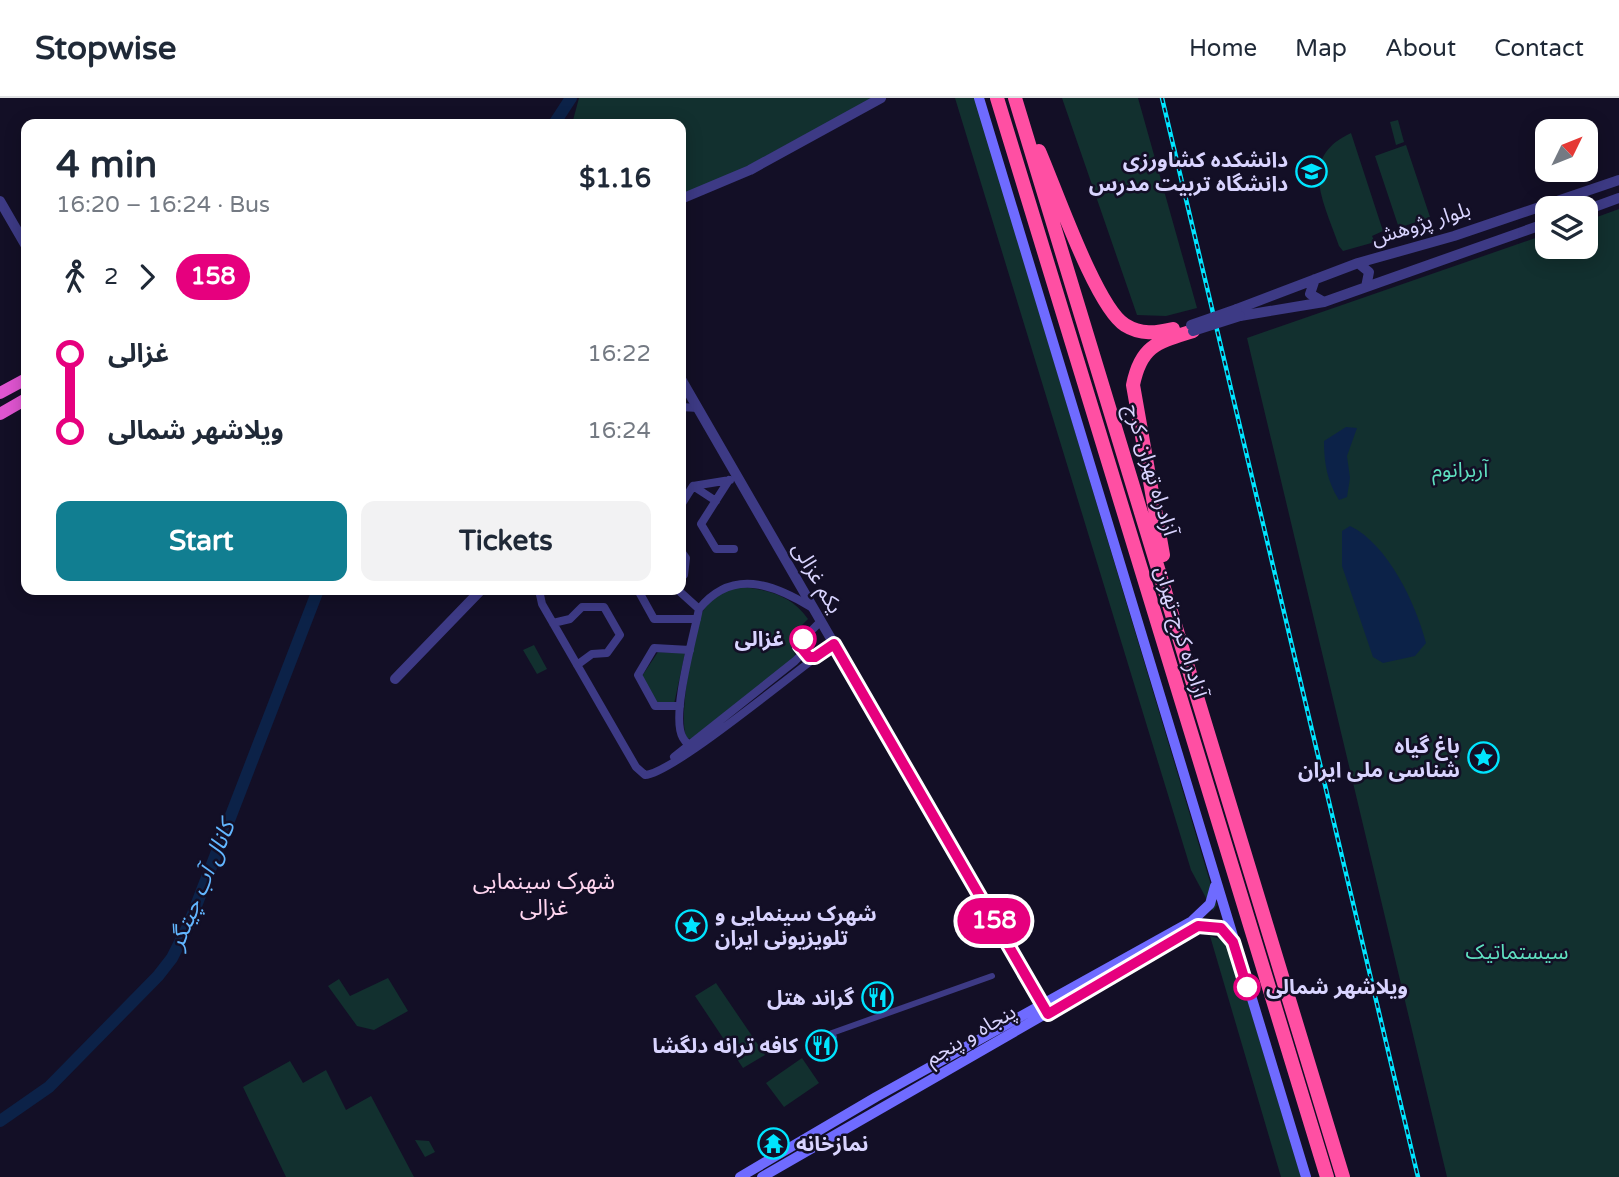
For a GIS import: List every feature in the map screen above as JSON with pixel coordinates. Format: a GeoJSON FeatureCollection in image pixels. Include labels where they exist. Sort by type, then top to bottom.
{"type":"FeatureCollection","features":[{"type":"Feature","properties":{"kind":"highway","name":"آزادراه کرج-تهران"},"geometry":{"type":"LineString","coordinates":[[997,98],[1327,1177]]}},
{"type":"Feature","properties":{"kind":"highway","name":"آزادراه تهران-کرج"},"geometry":{"type":"LineString","coordinates":[[1015,98],[1343,1177]]}},
{"type":"Feature","properties":{"kind":"highway"},"geometry":{"type":"LineString","coordinates":[[1022,122],[1038,147],[1105,304],[1114,316],[1137,331],[1154,334],[1192,328]]}},
{"type":"Feature","properties":{"kind":"highway"},"geometry":{"type":"LineString","coordinates":[[1171,605],[1133,384],[1138,364],[1153,345],[1192,328]]}},
{"type":"Feature","properties":{"kind":"highway"},"geometry":{"type":"LineString","coordinates":[[0,393],[21,382]]}},
{"type":"Feature","properties":{"kind":"highway"},"geometry":{"type":"LineString","coordinates":[[0,414],[21,402]]}},
{"type":"Feature","properties":{"kind":"main road"},"geometry":{"type":"LineString","coordinates":[[978,98],[1306,1177]]}},
{"type":"Feature","properties":{"kind":"main road"},"geometry":{"type":"LineString","coordinates":[[1216,883],[1210,904],[1195,923],[1221,928],[1233,942]]}},
{"type":"Feature","properties":{"kind":"main road","name":"پنجاه و پنجم"},"geometry":{"type":"LineString","coordinates":[[740,1177],[846,1122],[1195,923]]}},
{"type":"Feature","properties":{"kind":"main road","name":"پنجاه و پنجم"},"geometry":{"type":"LineString","coordinates":[[762,1177],[846,1122]]}},
{"type":"Feature","properties":{"kind":"street"},"geometry":{"type":"LineString","coordinates":[[686,197],[750,170],[881,98]]}},
{"type":"Feature","properties":{"kind":"street","name":"بلوار پژوهش"},"geometry":{"type":"LineString","coordinates":[[1238,313],[1359,263],[1454,236],[1619,180]]}},
{"type":"Feature","properties":{"kind":"street"},"geometry":{"type":"LineString","coordinates":[[1598,206],[1619,198]]}},
{"type":"Feature","properties":{"kind":"street"},"geometry":{"type":"LineString","coordinates":[[0,201],[21,237]]}},
{"type":"Feature","properties":{"kind":"street","name":"بلوار پژوهش"},"geometry":{"type":"LineString","coordinates":[[1238,313],[1324,302],[1535,227]]}},
{"type":"Feature","properties":{"kind":"street"},"geometry":{"type":"LineString","coordinates":[[1359,263],[1369,272],[1366,287]]}},
{"type":"Feature","properties":{"kind":"street"},"geometry":{"type":"LineString","coordinates":[[1315,279],[1310,294],[1324,302]]}},
{"type":"Feature","properties":{"kind":"street"},"geometry":{"type":"LineString","coordinates":[[1192,328],[1238,313]]}},
{"type":"Feature","properties":{"kind":"street","name":"یکم غزالی"},"geometry":{"type":"LineString","coordinates":[[688,408],[834,644],[1045,1009]]}},
{"type":"Feature","properties":{"kind":"street"},"geometry":{"type":"LineString","coordinates":[[686,497],[693,486],[733,480]]}},
{"type":"Feature","properties":{"kind":"street"},"geometry":{"type":"LineString","coordinates":[[733,480],[701,524],[716,549],[734,549]]}},
{"type":"Feature","properties":{"kind":"street"},"geometry":{"type":"LineString","coordinates":[[693,486],[716,501]]}},
{"type":"Feature","properties":{"kind":"street"},"geometry":{"type":"LineString","coordinates":[[693,745],[681,735],[680,706],[699,609],[726,585],[740,584],[779,590],[811,607]]}},
{"type":"Feature","properties":{"kind":"street"},"geometry":{"type":"LineString","coordinates":[[395,679],[476,595]]}},
{"type":"Feature","properties":{"kind":"street"},"geometry":{"type":"LineString","coordinates":[[540,595],[542,604],[636,767],[645,775],[657,772],[777,681],[834,644]]}},
{"type":"Feature","properties":{"kind":"street"},"geometry":{"type":"LineString","coordinates":[[641,595],[654,619],[697,619]]}},
{"type":"Feature","properties":{"kind":"street"},"geometry":{"type":"LineString","coordinates":[[684,595],[699,609]]}},
{"type":"Feature","properties":{"kind":"street"},"geometry":{"type":"LineString","coordinates":[[553,623],[570,619],[582,607],[604,607],[620,635],[607,653],[592,654],[577,665]]}},
{"type":"Feature","properties":{"kind":"street"},"geometry":{"type":"LineString","coordinates":[[777,681],[800,656],[803,639],[820,622]]}},
{"type":"Feature","properties":{"kind":"street"},"geometry":{"type":"LineString","coordinates":[[800,646],[809,657],[815,657]]}},
{"type":"Feature","properties":{"kind":"street"},"geometry":{"type":"LineString","coordinates":[[680,706],[655,706],[638,675],[654,648],[690,650]]}},
{"type":"Feature","properties":{"kind":"street"},"geometry":{"type":"LineString","coordinates":[[834,1037],[832,1033],[992,976]]}},
{"type":"Feature","properties":{"kind":"street"},"geometry":{"type":"LineString","coordinates":[[808,1041],[813,1049]]}},
{"type":"Feature","properties":{"kind":"green space"},"geometry":{"type":"Polygon","coordinates":[[[579,98],[873,98],[744,168],[686,194],[686,119],[573,119],[579,98]]]}},
{"type":"Feature","properties":{"kind":"green space"},"geometry":{"type":"Polygon","coordinates":[[[955,98],[975,98],[1217,905],[1213,911],[1191,870],[955,98]]]}},
{"type":"Feature","properties":{"kind":"green space"},"geometry":{"type":"Polygon","coordinates":[[[1062,98],[1138,98],[1197,308],[1166,316],[1137,315],[1062,98]]]}},
{"type":"Feature","properties":{"kind":"green space"},"geometry":{"type":"Polygon","coordinates":[[[1398,120],[1404,142],[1396,145],[1390,122],[1398,120]]]}},
{"type":"Feature","properties":{"kind":"green space"},"geometry":{"type":"Polygon","coordinates":[[[1351,133],[1383,231],[1372,236],[1375,242],[1343,251],[1327,213],[1319,182],[1324,155],[1334,143],[1351,133]]]}},
{"type":"Feature","properties":{"kind":"green space"},"geometry":{"type":"Polygon","coordinates":[[[1406,145],[1430,217],[1399,228],[1375,156],[1406,145]]]}},
{"type":"Feature","properties":{"kind":"green space","name":"باغ گیاه‌ شناسی ملی ایران"},"geometry":{"type":"Polygon","coordinates":[[[1619,209],[1619,1177],[1447,1177],[1247,338],[1535,238],[1535,259],[1598,259],[1598,217],[1619,209]]]}},
{"type":"Feature","properties":{"kind":"green space"},"geometry":{"type":"Polygon","coordinates":[[[743,587],[779,596],[795,605],[808,619],[793,634],[795,657],[691,739],[687,738],[684,729],[685,696],[699,621],[705,608],[727,588],[743,587]]]}},
{"type":"Feature","properties":{"kind":"green space"},"geometry":{"type":"Polygon","coordinates":[[[534,645],[547,669],[537,674],[523,650],[534,645]]]}},
{"type":"Feature","properties":{"kind":"green space"},"geometry":{"type":"Polygon","coordinates":[[[658,652],[685,653],[674,704],[656,702],[642,676],[658,652]]]}},
{"type":"Feature","properties":{"kind":"green space"},"geometry":{"type":"Polygon","coordinates":[[[1210,936],[1227,941],[1231,946],[1301,1177],[1281,1177],[1210,936]]]}},
{"type":"Feature","properties":{"kind":"green space"},"geometry":{"type":"Polygon","coordinates":[[[388,978],[408,1011],[374,1030],[357,1026],[328,986],[339,979],[350,996],[388,978]]]}},
{"type":"Feature","properties":{"kind":"green space"},"geometry":{"type":"Polygon","coordinates":[[[716,983],[765,1055],[743,1068],[695,996],[716,983]]]}},
{"type":"Feature","properties":{"kind":"green space"},"geometry":{"type":"Polygon","coordinates":[[[802,1058],[819,1083],[784,1107],[766,1083],[802,1058]]]}},
{"type":"Feature","properties":{"kind":"green space"},"geometry":{"type":"Polygon","coordinates":[[[290,1061],[303,1083],[326,1070],[346,1110],[371,1096],[414,1177],[286,1177],[243,1087],[290,1061]]]}},
{"type":"Feature","properties":{"kind":"green space"},"geometry":{"type":"Polygon","coordinates":[[[415,1140],[429,1141],[435,1152],[425,1157],[415,1140]]]}},
{"type":"Feature","properties":{"kind":"water"},"geometry":{"type":"Polygon","coordinates":[[[1346,427],[1357,428],[1347,456],[1350,478],[1347,497],[1339,500],[1327,472],[1324,441],[1346,427]]]}},
{"type":"Feature","properties":{"kind":"water"},"geometry":{"type":"Polygon","coordinates":[[[1350,526],[1376,546],[1408,594],[1426,643],[1415,656],[1383,663],[1373,657],[1342,566],[1342,531],[1350,526]]]}},
{"type":"Feature","properties":{"kind":"waterway","name":"کانال آب چیتگر"},"geometry":{"type":"LineString","coordinates":[[557,119],[571,98]]}},
{"type":"Feature","properties":{"kind":"waterway","name":"کانال آب چیتگر"},"geometry":{"type":"LineString","coordinates":[[0,1121],[49,1087],[158,976],[172,958],[189,924],[316,595]]}},
{"type":"Feature","properties":{"kind":"railway"},"geometry":{"type":"LineString","coordinates":[[1162,98],[1418,1177]]}},
{"type":"Feature","properties":{"kind":"bus line","name":"158"},"geometry":{"type":"LineString","coordinates":[[803,639],[800,646],[809,657],[815,657],[834,644],[1048,1014],[1198,926],[1213,925],[1221,928],[1233,942],[1247,987]]}},
{"type":"Feature","properties":{"kind":"place","name":"دانشکده کشاورزی دانشگاه تربیت مدرس"},"geometry":{"type":"Point","coordinates":[1311,172]}},
{"type":"Feature","properties":{"kind":"place","name":"غزالی"},"geometry":{"type":"Point","coordinates":[803,639]}},
{"type":"Feature","properties":{"kind":"place","name":"باغ گیاه‌ شناسی ملی ایران"},"geometry":{"type":"Point","coordinates":[1483,758]}},
{"type":"Feature","properties":{"kind":"place","name":"شهرک سینمایی و تلویزیونی ایران"},"geometry":{"type":"Point","coordinates":[692,926]}},
{"type":"Feature","properties":{"kind":"place","name":"ویلاشهر شمالی"},"geometry":{"type":"Point","coordinates":[1247,987]}},
{"type":"Feature","properties":{"kind":"place","name":"گراند هتل"},"geometry":{"type":"Point","coordinates":[877,998]}},
{"type":"Feature","properties":{"kind":"place","name":"کافه ترانه دلگشا"},"geometry":{"type":"Point","coordinates":[821,1046]}},
{"type":"Feature","properties":{"kind":"place","name":"نمازخانه"},"geometry":{"type":"Point","coordinates":[773,1144]}},
{"type":"Feature","properties":{"kind":"district","name":"شهرک سینمایی غزالی"},"geometry":{"type":"Point","coordinates":[544,895]}},
{"type":"Feature","properties":{"kind":"park label","name":"آربرانوم"},"geometry":{"type":"Point","coordinates":[1460,470]}},
{"type":"Feature","properties":{"kind":"park label","name":"سیستماتیک"},"geometry":{"type":"Point","coordinates":[1517,952]}}]}
